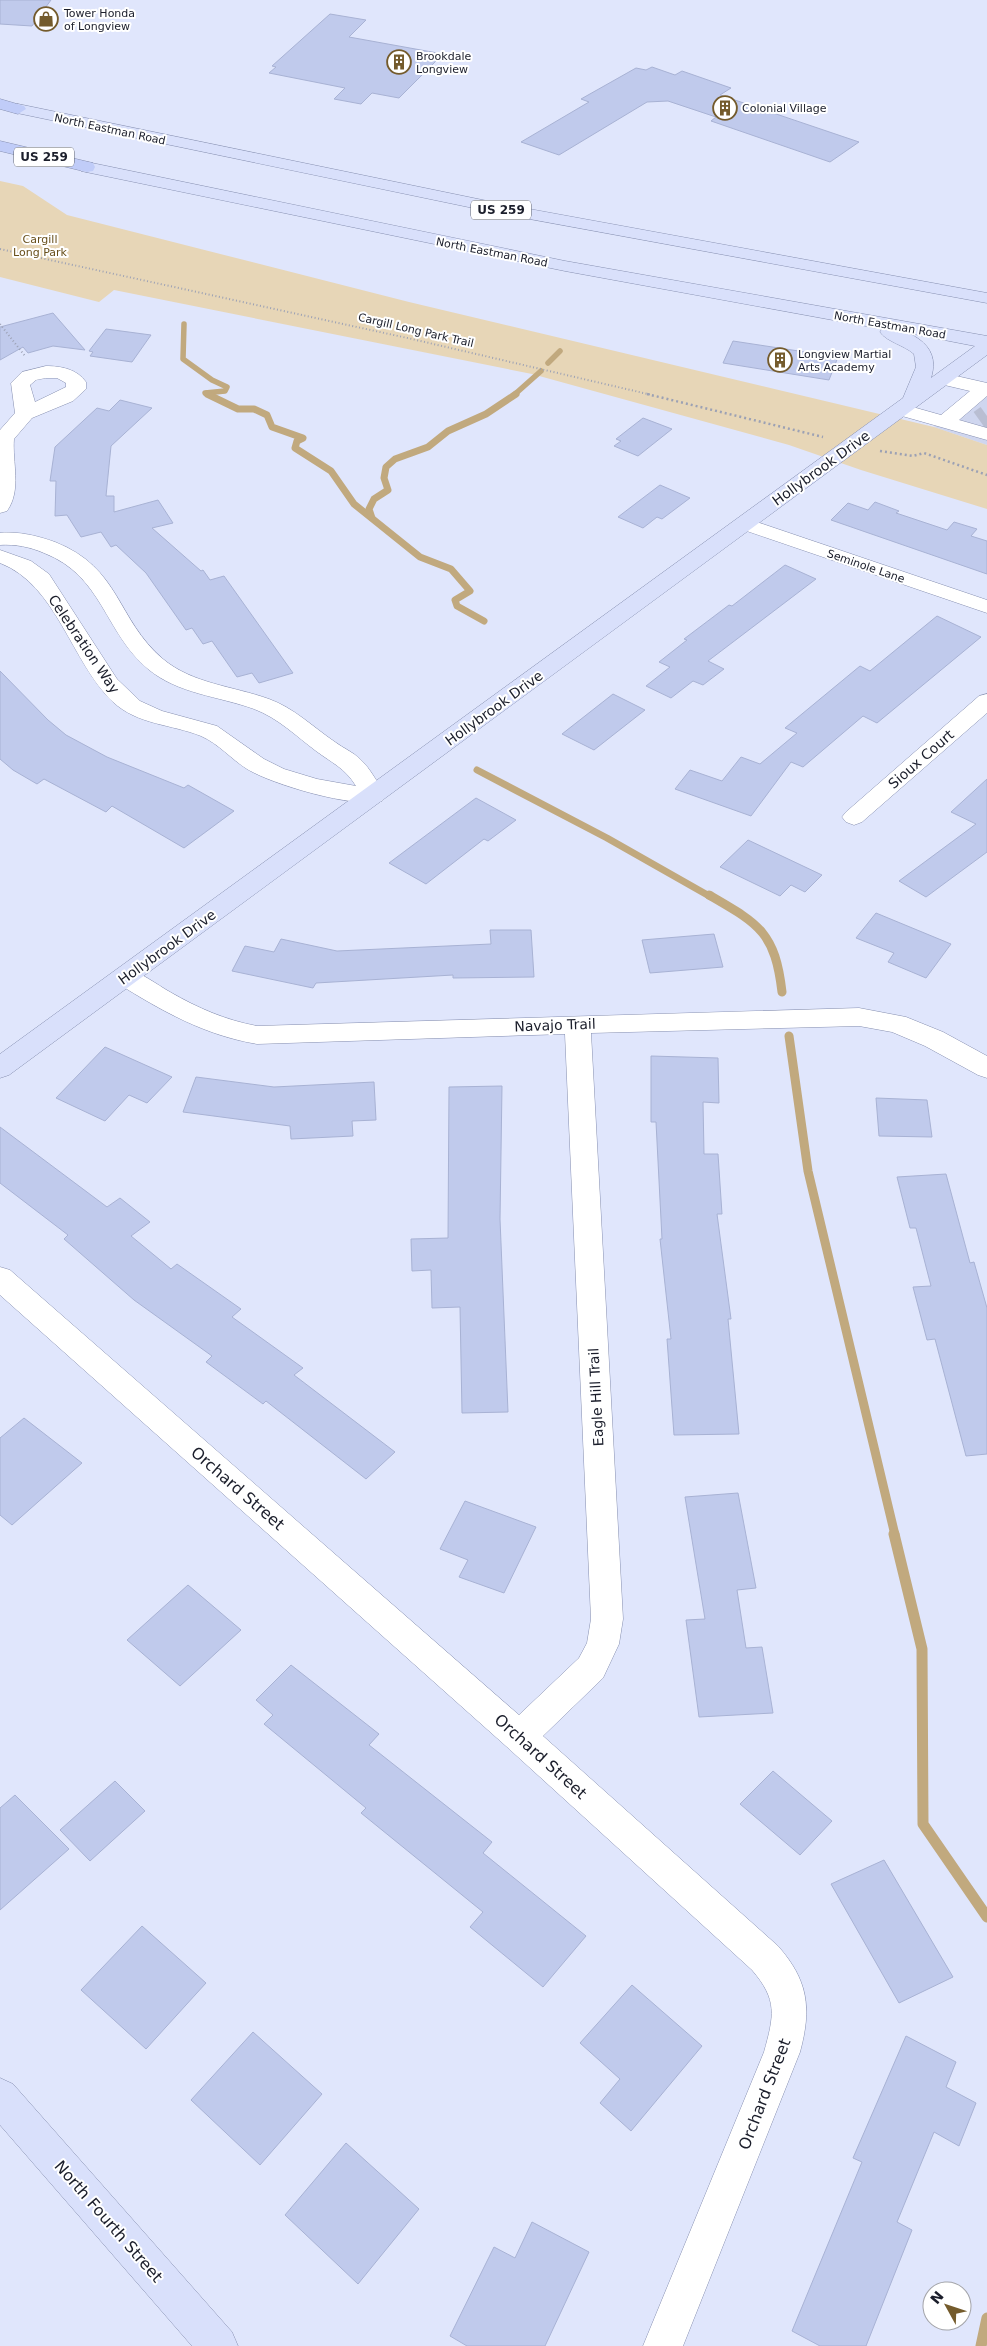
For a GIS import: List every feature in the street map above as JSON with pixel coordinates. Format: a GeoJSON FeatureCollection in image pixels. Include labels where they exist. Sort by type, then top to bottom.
{"type":"FeatureCollection","features":[{"type":"Feature","properties":{"kind":"highway","name":"North Eastman Road"},"geometry":{"type":"LineString","coordinates":[[0,104],[18,109]]}},
{"type":"Feature","properties":{"kind":"highway","name":"North Eastman Road"},"geometry":{"type":"LineString","coordinates":[[0,146],[87,167]]}},
{"type":"Feature","properties":{"kind":"highway"},"geometry":{"type":"LineString","coordinates":[[0,156],[87,167]]}},
{"type":"Feature","properties":{"kind":"main road","name":"North Eastman Road"},"geometry":{"type":"LineString","coordinates":[[18,109],[235,156],[485,219],[762,259],[987,298]]}},
{"type":"Feature","properties":{"kind":"main road","name":"North Eastman Road"},"geometry":{"type":"LineString","coordinates":[[87,167],[460,245],[987,342]]}},
{"type":"Feature","properties":{"kind":"main road"},"geometry":{"type":"LineString","coordinates":[[460,245],[485,219]]}},
{"type":"Feature","properties":{"kind":"main road"},"geometry":{"type":"LineString","coordinates":[[857,319],[905,338],[916,344],[921,350],[927,364],[906,406]]}},
{"type":"Feature","properties":{"kind":"main road","name":"Hollybrook Drive"},"geometry":{"type":"LineString","coordinates":[[0,1068],[987,346]]}},
{"type":"Feature","properties":{"kind":"main road","name":"North Fourth Street"},"geometry":{"type":"LineString","coordinates":[[0,2096],[218,2346]]}},
{"type":"Feature","properties":{"kind":"street"},"geometry":{"type":"LineString","coordinates":[[0,507],[6,481],[3,449],[4,438],[25,414],[69,395],[77,386],[74,379],[66,374],[51,372],[35,374],[26,379],[20,387],[26,401],[25,414]]}},
{"type":"Feature","properties":{"kind":"street"},"geometry":{"type":"LineString","coordinates":[[943,379],[986,388]]}},
{"type":"Feature","properties":{"kind":"street"},"geometry":{"type":"LineString","coordinates":[[944,422],[986,388]]}},
{"type":"Feature","properties":{"kind":"street"},"geometry":{"type":"LineString","coordinates":[[906,406],[944,422],[979,428]]}},
{"type":"Feature","properties":{"kind":"street","name":"Seminole Lane"},"geometry":{"type":"LineString","coordinates":[[744,524],[987,607]]}},
{"type":"Feature","properties":{"kind":"street","name":"Celebration Way"},"geometry":{"type":"LineString","coordinates":[[0,539],[11,537],[38,543],[57,550],[77,561],[99,581],[106,637],[123,700],[138,711],[224,738],[255,763],[272,772],[312,786],[374,796]]}},
{"type":"Feature","properties":{"kind":"street","name":"Celebration Way"},"geometry":{"type":"LineString","coordinates":[[0,556],[17,562],[36,575],[106,637],[138,646],[156,664],[180,678],[216,693],[260,704],[286,715],[324,746],[352,764],[374,796]]}},
{"type":"Feature","properties":{"kind":"street"},"geometry":{"type":"LineString","coordinates":[[187,725],[216,693]]}},
{"type":"Feature","properties":{"kind":"street","name":"Sioux Court"},"geometry":{"type":"LineString","coordinates":[[854,817],[987,701]]}},
{"type":"Feature","properties":{"kind":"street","name":"Navajo Trail"},"geometry":{"type":"LineString","coordinates":[[126,977],[199,1020],[241,1033],[258,1035],[802,1016],[858,1017],[905,1026],[987,1068]]}},
{"type":"Feature","properties":{"kind":"street","name":"Eagle Hill Trail"},"geometry":{"type":"LineString","coordinates":[[519,1736],[591,1668],[603,1644],[607,1619],[578,1024]]}},
{"type":"Feature","properties":{"kind":"street","name":"Orchard Street"},"geometry":{"type":"LineString","coordinates":[[0,1278],[519,1736],[765,1958],[778,1973],[788,1990],[791,2016],[782,2052],[663,2346]]}},
{"type":"Feature","properties":{"kind":"path","name":"Cargill Long Park Trail"},"geometry":{"type":"LineString","coordinates":[[0,249],[402,335],[630,388],[825,438]]}},
{"type":"Feature","properties":{"kind":"path"},"geometry":{"type":"LineString","coordinates":[[0,324],[32,366],[35,374]]}},
{"type":"Feature","properties":{"kind":"path"},"geometry":{"type":"LineString","coordinates":[[880,452],[913,456],[924,453],[987,475]]}},
{"type":"Feature","properties":{"kind":"shaded area"},"geometry":{"type":"Polygon","coordinates":[[[987,385],[987,445],[934,427],[987,385]]]}},
{"type":"Feature","properties":{"kind":"green space","name":"Cargill Long Park"},"geometry":{"type":"Polygon","coordinates":[[[0,181],[23,186],[67,215],[409,302],[934,427],[987,445],[987,509],[861,470],[789,445],[532,374],[114,290],[99,302],[0,277],[0,181]]]}},
{"type":"Feature","properties":{"kind":"building"},"geometry":{"type":"Polygon","coordinates":[[[0,0],[51,0],[32,26],[0,24],[0,0]]]}},
{"type":"Feature","properties":{"kind":"building","name":"Brookdale Longview"},"geometry":{"type":"Polygon","coordinates":[[[330,14],[366,20],[349,37],[443,54],[399,98],[372,93],[361,104],[334,99],[345,88],[269,73],[276,67],[272,66],[330,14]]]}},
{"type":"Feature","properties":{"kind":"building","name":"Colonial Village"},"geometry":{"type":"Polygon","coordinates":[[[652,67],[675,75],[682,71],[731,88],[720,95],[859,142],[830,162],[711,121],[716,117],[668,101],[647,102],[559,155],[521,142],[589,102],[581,99],[636,68],[646,70],[652,67]]]}},
{"type":"Feature","properties":{"kind":"building"},"geometry":{"type":"Polygon","coordinates":[[[53,313],[85,350],[53,346],[28,353],[23,347],[0,360],[0,327],[53,313]]]}},
{"type":"Feature","properties":{"kind":"building"},"geometry":{"type":"Polygon","coordinates":[[[106,329],[151,335],[132,362],[90,356],[93,352],[89,351],[106,329]]]}},
{"type":"Feature","properties":{"kind":"building","name":"Longview Martial Arts Academy"},"geometry":{"type":"Polygon","coordinates":[[[733,341],[838,357],[829,380],[723,363],[733,341]]]}},
{"type":"Feature","properties":{"kind":"building"},"geometry":{"type":"Polygon","coordinates":[[[120,400],[152,408],[111,446],[106,496],[114,496],[114,512],[158,500],[173,523],[152,528],[201,571],[203,570],[210,580],[224,576],[293,673],[259,683],[252,673],[237,677],[212,641],[203,644],[192,628],[186,630],[146,573],[116,545],[111,547],[101,532],[81,537],[67,515],[55,516],[56,481],[50,481],[55,447],[97,408],[109,411],[120,400]]]}},
{"type":"Feature","properties":{"kind":"building"},"geometry":{"type":"Polygon","coordinates":[[[643,418],[672,429],[638,456],[614,446],[621,441],[616,439],[643,418]]]}},
{"type":"Feature","properties":{"kind":"building"},"geometry":{"type":"Polygon","coordinates":[[[660,485],[690,498],[662,519],[657,517],[643,528],[618,517],[660,485]]]}},
{"type":"Feature","properties":{"kind":"building"},"geometry":{"type":"Polygon","coordinates":[[[875,502],[899,511],[896,513],[947,530],[954,522],[977,529],[971,536],[987,541],[987,574],[831,520],[848,503],[868,510],[875,502]]]}},
{"type":"Feature","properties":{"kind":"building"},"geometry":{"type":"Polygon","coordinates":[[[785,565],[816,579],[708,661],[724,669],[703,685],[693,681],[671,698],[646,686],[670,667],[659,662],[687,640],[684,639],[729,605],[732,606],[785,565]]]}},
{"type":"Feature","properties":{"kind":"building"},"geometry":{"type":"Polygon","coordinates":[[[937,616],[981,637],[877,723],[863,716],[803,767],[791,762],[751,816],[675,789],[690,770],[722,781],[741,757],[760,764],[797,733],[785,728],[860,666],[870,671],[937,616]]]}},
{"type":"Feature","properties":{"kind":"building"},"geometry":{"type":"Polygon","coordinates":[[[0,671],[48,720],[66,735],[107,757],[184,788],[188,785],[234,811],[184,848],[112,806],[106,812],[44,779],[37,784],[13,770],[0,759],[0,671]]]}},
{"type":"Feature","properties":{"kind":"building"},"geometry":{"type":"Polygon","coordinates":[[[613,694],[645,710],[594,750],[562,734],[613,694]]]}},
{"type":"Feature","properties":{"kind":"building"},"geometry":{"type":"Polygon","coordinates":[[[987,779],[987,852],[926,897],[899,881],[976,824],[951,812],[987,779]]]}},
{"type":"Feature","properties":{"kind":"building"},"geometry":{"type":"Polygon","coordinates":[[[476,798],[516,820],[488,841],[484,839],[426,884],[389,863],[476,798]]]}},
{"type":"Feature","properties":{"kind":"building"},"geometry":{"type":"Polygon","coordinates":[[[748,840],[822,875],[805,892],[791,885],[780,896],[720,867],[748,840]]]}},
{"type":"Feature","properties":{"kind":"building"},"geometry":{"type":"Polygon","coordinates":[[[876,913],[951,944],[926,978],[888,962],[894,953],[856,938],[876,913]]]}},
{"type":"Feature","properties":{"kind":"building"},"geometry":{"type":"Polygon","coordinates":[[[490,930],[531,930],[534,977],[453,978],[453,975],[316,983],[313,988],[232,971],[245,946],[274,952],[281,939],[337,951],[491,944],[490,930]]]}},
{"type":"Feature","properties":{"kind":"building"},"geometry":{"type":"Polygon","coordinates":[[[714,934],[723,967],[650,973],[642,940],[714,934]]]}},
{"type":"Feature","properties":{"kind":"building"},"geometry":{"type":"Polygon","coordinates":[[[105,1047],[172,1077],[147,1103],[129,1095],[105,1121],[56,1098],[105,1047]]]}},
{"type":"Feature","properties":{"kind":"building"},"geometry":{"type":"Polygon","coordinates":[[[651,1056],[718,1058],[719,1103],[703,1102],[704,1154],[718,1154],[722,1214],[717,1214],[731,1319],[728,1319],[739,1434],[674,1435],[667,1339],[671,1339],[660,1239],[662,1239],[656,1122],[651,1122],[651,1056]]]}},
{"type":"Feature","properties":{"kind":"building"},"geometry":{"type":"Polygon","coordinates":[[[196,1077],[274,1087],[374,1082],[376,1120],[352,1121],[353,1136],[291,1139],[290,1126],[183,1112],[196,1077]]]}},
{"type":"Feature","properties":{"kind":"building"},"geometry":{"type":"Polygon","coordinates":[[[502,1086],[500,1219],[508,1412],[462,1413],[460,1307],[432,1308],[431,1270],[412,1271],[411,1239],[448,1238],[449,1087],[502,1086]]]}},
{"type":"Feature","properties":{"kind":"building"},"geometry":{"type":"Polygon","coordinates":[[[876,1098],[927,1100],[932,1137],[879,1136],[876,1098]]]}},
{"type":"Feature","properties":{"kind":"building"},"geometry":{"type":"Polygon","coordinates":[[[0,1127],[107,1207],[120,1198],[150,1222],[131,1236],[171,1269],[177,1264],[241,1309],[232,1317],[303,1368],[294,1375],[395,1452],[366,1479],[266,1401],[263,1404],[206,1362],[212,1356],[134,1300],[64,1239],[68,1235],[0,1183],[0,1127]]]}},
{"type":"Feature","properties":{"kind":"building"},"geometry":{"type":"Polygon","coordinates":[[[946,1174],[970,1263],[974,1262],[987,1308],[987,1454],[966,1456],[935,1339],[927,1340],[913,1287],[931,1286],[916,1228],[910,1228],[897,1177],[946,1174]]]}},
{"type":"Feature","properties":{"kind":"building"},"geometry":{"type":"Polygon","coordinates":[[[24,1418],[82,1463],[12,1525],[0,1515],[0,1438],[24,1418]]]}},
{"type":"Feature","properties":{"kind":"building"},"geometry":{"type":"Polygon","coordinates":[[[738,1493],[756,1588],[737,1590],[746,1648],[762,1647],[773,1713],[699,1717],[686,1620],[705,1619],[685,1497],[738,1493]]]}},
{"type":"Feature","properties":{"kind":"building"},"geometry":{"type":"Polygon","coordinates":[[[465,1501],[536,1527],[504,1593],[459,1577],[468,1560],[440,1549],[465,1501]]]}},
{"type":"Feature","properties":{"kind":"building"},"geometry":{"type":"Polygon","coordinates":[[[188,1585],[241,1630],[180,1686],[127,1640],[188,1585]]]}},
{"type":"Feature","properties":{"kind":"building"},"geometry":{"type":"Polygon","coordinates":[[[291,1665],[379,1734],[369,1745],[492,1842],[483,1853],[586,1936],[543,1987],[470,1927],[483,1912],[361,1813],[366,1808],[264,1724],[273,1715],[256,1700],[291,1665]]]}},
{"type":"Feature","properties":{"kind":"building"},"geometry":{"type":"Polygon","coordinates":[[[773,1771],[832,1821],[800,1855],[740,1804],[773,1771]]]}},
{"type":"Feature","properties":{"kind":"building"},"geometry":{"type":"Polygon","coordinates":[[[115,1781],[145,1811],[90,1861],[60,1830],[115,1781]]]}},
{"type":"Feature","properties":{"kind":"building"},"geometry":{"type":"Polygon","coordinates":[[[15,1795],[69,1849],[0,1910],[0,1808],[15,1795]]]}},
{"type":"Feature","properties":{"kind":"building"},"geometry":{"type":"Polygon","coordinates":[[[884,1860],[953,1977],[899,2003],[831,1884],[884,1860]]]}},
{"type":"Feature","properties":{"kind":"building"},"geometry":{"type":"Polygon","coordinates":[[[142,1926],[206,1983],[146,2049],[81,1990],[142,1926]]]}},
{"type":"Feature","properties":{"kind":"building"},"geometry":{"type":"Polygon","coordinates":[[[632,1985],[702,2046],[631,2131],[600,2103],[620,2079],[580,2043],[632,1985]]]}},
{"type":"Feature","properties":{"kind":"building"},"geometry":{"type":"Polygon","coordinates":[[[253,2032],[322,2094],[260,2165],[191,2100],[253,2032]]]}},
{"type":"Feature","properties":{"kind":"building"},"geometry":{"type":"Polygon","coordinates":[[[906,2036],[956,2062],[946,2087],[976,2103],[959,2146],[934,2132],[897,2222],[912,2230],[866,2346],[820,2346],[792,2331],[862,2162],[853,2158],[906,2036]]]}},
{"type":"Feature","properties":{"kind":"building"},"geometry":{"type":"Polygon","coordinates":[[[346,2143],[419,2209],[358,2284],[285,2215],[346,2143]]]}},
{"type":"Feature","properties":{"kind":"building"},"geometry":{"type":"Polygon","coordinates":[[[532,2222],[589,2252],[545,2346],[467,2346],[450,2336],[494,2247],[515,2258],[532,2222]]]}},
{"type":"Feature","properties":{"kind":"waterway"},"geometry":{"type":"LineString","coordinates":[[184,324],[183,359],[212,380],[227,387],[225,391],[205,393],[207,394]]}},
{"type":"Feature","properties":{"kind":"waterway"},"geometry":{"type":"LineString","coordinates":[[548,363],[560,351]]}},
{"type":"Feature","properties":{"kind":"waterway"},"geometry":{"type":"LineString","coordinates":[[514,395],[541,371]]}},
{"type":"Feature","properties":{"kind":"waterway"},"geometry":{"type":"LineString","coordinates":[[207,394],[238,409],[254,409],[267,415],[272,427],[303,438],[297,441],[295,448],[331,471],[354,504],[420,557],[451,569],[470,591],[455,600],[457,606],[484,621]]}},
{"type":"Feature","properties":{"kind":"waterway"},"geometry":{"type":"LineString","coordinates":[[372,518],[369,509],[374,499],[388,490],[384,478],[386,467],[395,459],[428,447],[448,431],[486,414],[516,394]]}},
{"type":"Feature","properties":{"kind":"waterway"},"geometry":{"type":"LineString","coordinates":[[477,770],[607,838],[711,897]]}},
{"type":"Feature","properties":{"kind":"waterway"},"geometry":{"type":"LineString","coordinates":[[709,895],[741,914],[762,932],[775,956],[782,992]]}},
{"type":"Feature","properties":{"kind":"waterway"},"geometry":{"type":"LineString","coordinates":[[789,1036],[808,1171],[895,1535]]}},
{"type":"Feature","properties":{"kind":"waterway"},"geometry":{"type":"LineString","coordinates":[[894,1534],[922,1649],[923,1824],[987,1917]]}},
{"type":"Feature","properties":{"kind":"waterway"},"geometry":{"type":"LineString","coordinates":[[981,2346],[987,2318]]}},
{"type":"Feature","properties":{"kind":"tunnel"},"geometry":{"type":"LineString","coordinates":[[980,421],[987,416]]}},
{"type":"Feature","properties":{"kind":"place","name":"Tower Honda of Longview"},"geometry":{"type":"Point","coordinates":[46,19]}},
{"type":"Feature","properties":{"kind":"place","name":"Brookdale Longview"},"geometry":{"type":"Point","coordinates":[399,62]}},
{"type":"Feature","properties":{"kind":"place","name":"Colonial Village"},"geometry":{"type":"Point","coordinates":[725,108]}},
{"type":"Feature","properties":{"kind":"place","name":"Longview Martial Arts Academy"},"geometry":{"type":"Point","coordinates":[780,360]}}]}
